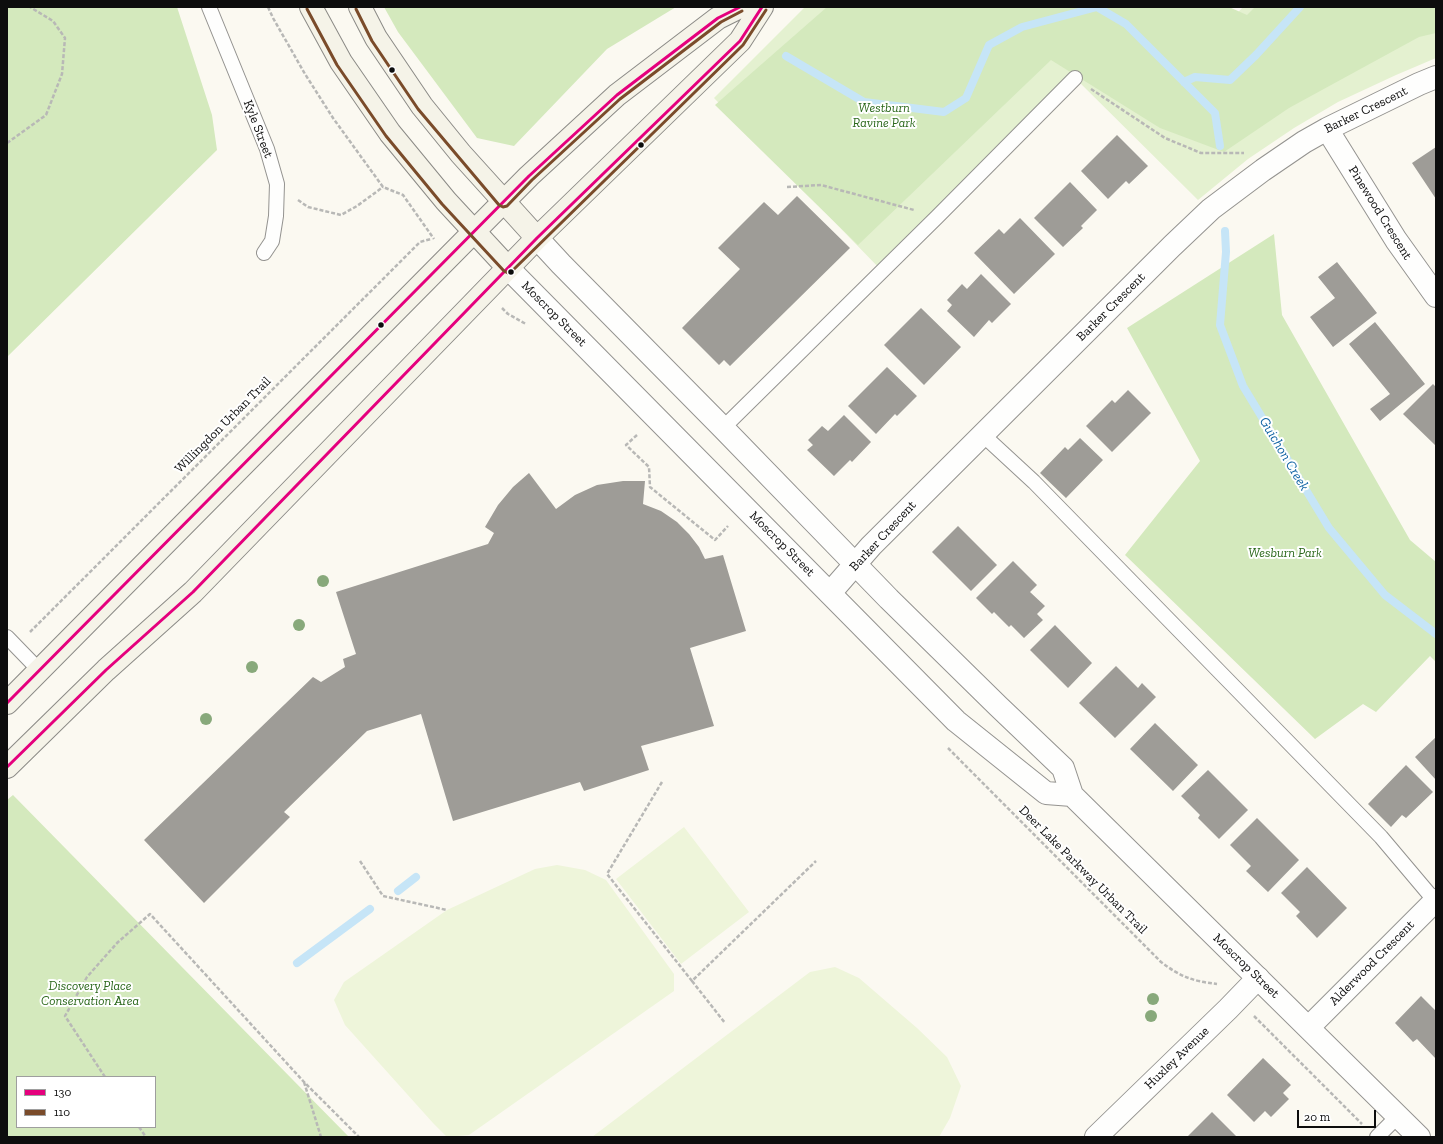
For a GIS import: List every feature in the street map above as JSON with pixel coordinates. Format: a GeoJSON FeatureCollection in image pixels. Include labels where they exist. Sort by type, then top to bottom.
{"type":"FeatureCollection","features":[{"type":"Feature","properties":{"kind":"main road"},"geometry":{"type":"LineString","coordinates":[[311,7],[341,62],[390,133],[446,201],[508,268]]}},
{"type":"Feature","properties":{"kind":"main road"},"geometry":{"type":"LineString","coordinates":[[360,7],[376,38],[422,106],[503,202],[537,238]]}},
{"type":"Feature","properties":{"kind":"main road"},"geometry":{"type":"LineString","coordinates":[[7,703],[529,176],[617,96],[718,18],[740,7]]}},
{"type":"Feature","properties":{"kind":"main road"},"geometry":{"type":"LineString","coordinates":[[7,767],[106,670],[193,592],[537,238],[740,40],[762,7]]}},
{"type":"Feature","properties":{"kind":"street","name":"Barker Crescent"},"geometry":{"type":"LineString","coordinates":[[830,593],[871,546],[982,434],[1172,246],[1211,210],[1263,170],[1327,128],[1436,77]]}},
{"type":"Feature","properties":{"kind":"street","name":"Pinewood Crescent"},"geometry":{"type":"LineString","coordinates":[[1327,128],[1396,240],[1436,296]]}},
{"type":"Feature","properties":{"kind":"street","name":"Moscrop Street"},"geometry":{"type":"LineString","coordinates":[[537,238],[645,350],[981,690],[1063,768],[1072,795],[1419,1137]]}},
{"type":"Feature","properties":{"kind":"street","name":"Moscrop Street"},"geometry":{"type":"LineString","coordinates":[[508,268],[956,720],[970,733],[1046,793],[1072,795]]}},
{"type":"Feature","properties":{"kind":"street","name":"Alderwood Crescent"},"geometry":{"type":"LineString","coordinates":[[1309,1027],[1436,900]]}},
{"type":"Feature","properties":{"kind":"street","name":"Huxley Avenue"},"geometry":{"type":"LineString","coordinates":[[1096,1137],[1258,978]]}},
{"type":"Feature","properties":{"kind":"lane","name":"Kyle Street"},"geometry":{"type":"LineString","coordinates":[[209,7],[267,149],[277,184],[276,216],[272,241],[264,254]]}},
{"type":"Feature","properties":{"kind":"lane"},"geometry":{"type":"LineString","coordinates":[[723,428],[937,217],[1075,78]]}},
{"type":"Feature","properties":{"kind":"lane"},"geometry":{"type":"LineString","coordinates":[[982,434],[1034,482],[1381,836],[1436,900]]}},
{"type":"Feature","properties":{"kind":"lane"},"geometry":{"type":"LineString","coordinates":[[7,637],[39,670]]}},
{"type":"Feature","properties":{"kind":"lane"},"geometry":{"type":"LineString","coordinates":[[1377,1137],[1398,1116]]}},
{"type":"Feature","properties":{"kind":"path"},"geometry":{"type":"LineString","coordinates":[[7,143],[46,115],[62,74],[65,38],[52,21],[30,7]]}},
{"type":"Feature","properties":{"kind":"path"},"geometry":{"type":"LineString","coordinates":[[268,7],[305,74],[333,118],[383,187],[403,195],[437,242]]}},
{"type":"Feature","properties":{"kind":"path"},"geometry":{"type":"LineString","coordinates":[[1075,78],[1165,138],[1201,153],[1247,153]]}},
{"type":"Feature","properties":{"kind":"path"},"geometry":{"type":"LineString","coordinates":[[277,184],[308,207],[341,215],[358,206],[383,187]]}},
{"type":"Feature","properties":{"kind":"path"},"geometry":{"type":"LineString","coordinates":[[787,187],[821,185],[937,217]]}},
{"type":"Feature","properties":{"kind":"path","name":"Willingdon Urban Trail"},"geometry":{"type":"LineString","coordinates":[[30,632],[420,242],[433,238]]}},
{"type":"Feature","properties":{"kind":"path"},"geometry":{"type":"LineString","coordinates":[[637,435],[626,445],[649,467],[650,487],[715,540],[729,526]]}},
{"type":"Feature","properties":{"kind":"path","name":"Deer Lake Parkway Urban Trail"},"geometry":{"type":"LineString","coordinates":[[948,748],[1160,962],[1178,975],[1200,983],[1216,984]]}},
{"type":"Feature","properties":{"kind":"path"},"geometry":{"type":"LineString","coordinates":[[662,782],[607,874],[725,1023]]}},
{"type":"Feature","properties":{"kind":"path"},"geometry":{"type":"LineString","coordinates":[[692,981],[816,861]]}},
{"type":"Feature","properties":{"kind":"path"},"geometry":{"type":"LineString","coordinates":[[360,862],[383,896],[447,910]]}},
{"type":"Feature","properties":{"kind":"path"},"geometry":{"type":"LineString","coordinates":[[104,1076],[65,1016],[87,977],[117,944],[150,914],[304,1082],[359,1137]]}},
{"type":"Feature","properties":{"kind":"path"},"geometry":{"type":"LineString","coordinates":[[1253,1015],[1362,1125]]}},
{"type":"Feature","properties":{"kind":"path"},"geometry":{"type":"LineString","coordinates":[[304,1082],[321,1137]]}},
{"type":"Feature","properties":{"kind":"path"},"geometry":{"type":"LineString","coordinates":[[140,1128],[146,1137]]}},
{"type":"Feature","properties":{"kind":"green space"},"geometry":{"type":"Polygon","coordinates":[[[7,7],[177,7],[212,115],[217,150],[7,357],[7,7]]]}},
{"type":"Feature","properties":{"kind":"green space"},"geometry":{"type":"Polygon","coordinates":[[[384,7],[676,7],[607,49],[514,146],[477,138],[398,32],[384,7]]]}},
{"type":"Feature","properties":{"kind":"green space","name":"Westburn Ravine Park"},"geometry":{"type":"Polygon","coordinates":[[[805,7],[1206,7],[1225,26],[1243,7],[1436,7],[1436,58],[1338,102],[1294,128],[1248,159],[1198,200],[1076,79],[882,271],[714,98],[805,7]]]}},
{"type":"Feature","properties":{"kind":"green space","name":"Westburn Ravine Park"},"geometry":{"type":"Polygon","coordinates":[[[827,7],[1229,7],[1247,15],[1255,7],[1436,7],[1436,33],[1419,37],[1289,108],[1224,152],[1160,128],[1051,60],[858,245],[715,105],[827,7]]]}},
{"type":"Feature","properties":{"kind":"green space","name":"Wesburn Park"},"geometry":{"type":"Polygon","coordinates":[[[1274,234],[1282,315],[1410,540],[1436,562],[1436,662],[1430,656],[1376,712],[1363,704],[1315,739],[1125,555],[1200,461],[1127,328],[1274,234]]]}},
{"type":"Feature","properties":{"kind":"green space","name":"Discovery Place Conservation Area"},"geometry":{"type":"Polygon","coordinates":[[[13,795],[349,1137],[7,1137],[7,800],[13,795]]]}},
{"type":"Feature","properties":{"kind":"green space"},"geometry":{"type":"Polygon","coordinates":[[[684,827],[749,912],[681,964],[616,879],[684,827]]]}},
{"type":"Feature","properties":{"kind":"green space"},"geometry":{"type":"Polygon","coordinates":[[[557,865],[585,870],[606,880],[674,974],[674,991],[469,1135],[447,1137],[345,1025],[334,1000],[344,982],[447,910],[535,869],[557,865]]]}},
{"type":"Feature","properties":{"kind":"green space"},"geometry":{"type":"Polygon","coordinates":[[[835,967],[859,978],[917,1028],[947,1057],[961,1086],[950,1118],[939,1137],[592,1137],[810,972],[835,967]]]}},
{"type":"Feature","properties":{"kind":"building"},"geometry":{"type":"Polygon","coordinates":[[[1117,135],[1148,166],[1129,184],[1126,181],[1108,199],[1081,171],[1117,135]]]}},
{"type":"Feature","properties":{"kind":"building"},"geometry":{"type":"Polygon","coordinates":[[[1436,147],[1436,199],[1412,163],[1436,147]]]}},
{"type":"Feature","properties":{"kind":"building"},"geometry":{"type":"Polygon","coordinates":[[[1070,182],[1097,210],[1081,226],[1083,228],[1063,247],[1034,218],[1070,182]]]}},
{"type":"Feature","properties":{"kind":"building"},"geometry":{"type":"Polygon","coordinates":[[[797,196],[850,248],[730,366],[724,360],[719,365],[682,328],[740,269],[718,248],[764,202],[778,215],[797,196]]]}},
{"type":"Feature","properties":{"kind":"building"},"geometry":{"type":"Polygon","coordinates":[[[1020,218],[1055,254],[1014,294],[974,253],[999,229],[1004,234],[1020,218]]]}},
{"type":"Feature","properties":{"kind":"building"},"geometry":{"type":"Polygon","coordinates":[[[1337,262],[1377,313],[1333,347],[1310,317],[1335,298],[1318,277],[1337,262]]]}},
{"type":"Feature","properties":{"kind":"building"},"geometry":{"type":"Polygon","coordinates":[[[981,274],[1011,304],[992,323],[989,320],[974,337],[947,311],[952,305],[947,300],[962,284],[967,289],[981,274]]]}},
{"type":"Feature","properties":{"kind":"building"},"geometry":{"type":"Polygon","coordinates":[[[921,308],[961,347],[924,385],[884,345],[921,308]]]}},
{"type":"Feature","properties":{"kind":"building"},"geometry":{"type":"Polygon","coordinates":[[[1375,322],[1425,384],[1380,421],[1370,409],[1390,394],[1349,344],[1375,322]]]}},
{"type":"Feature","properties":{"kind":"building"},"geometry":{"type":"Polygon","coordinates":[[[887,367],[917,396],[897,416],[895,414],[876,434],[848,406],[887,367]]]}},
{"type":"Feature","properties":{"kind":"building"},"geometry":{"type":"Polygon","coordinates":[[[1433,384],[1436,387],[1436,446],[1403,414],[1433,384]]]}},
{"type":"Feature","properties":{"kind":"building"},"geometry":{"type":"Polygon","coordinates":[[[1128,390],[1151,413],[1112,452],[1086,426],[1112,400],[1115,403],[1128,390]]]}},
{"type":"Feature","properties":{"kind":"building"},"geometry":{"type":"Polygon","coordinates":[[[844,415],[871,442],[852,462],[850,460],[834,476],[807,450],[813,445],[808,440],[822,426],[828,431],[844,415]]]}},
{"type":"Feature","properties":{"kind":"building"},"geometry":{"type":"Polygon","coordinates":[[[1080,438],[1103,460],[1066,498],[1040,473],[1065,447],[1068,450],[1080,438]]]}},
{"type":"Feature","properties":{"kind":"building"},"geometry":{"type":"Polygon","coordinates":[[[529,473],[556,509],[575,495],[597,485],[623,481],[645,481],[643,504],[661,511],[677,522],[699,547],[705,559],[723,555],[746,631],[690,648],[714,726],[641,746],[649,770],[584,791],[580,782],[453,821],[421,714],[367,731],[284,812],[290,817],[204,903],[144,840],[313,677],[321,682],[345,667],[343,659],[356,654],[336,592],[488,544],[494,533],[485,527],[498,505],[513,487],[529,473]]]}},
{"type":"Feature","properties":{"kind":"building"},"geometry":{"type":"Polygon","coordinates":[[[958,526],[997,565],[971,591],[932,552],[958,526]]]}},
{"type":"Feature","properties":{"kind":"building"},"geometry":{"type":"Polygon","coordinates":[[[1013,561],[1037,585],[1030,592],[1045,606],[1037,614],[1043,620],[1024,638],[1011,625],[1009,627],[994,612],[992,614],[976,598],[1013,561]]]}},
{"type":"Feature","properties":{"kind":"building"},"geometry":{"type":"Polygon","coordinates":[[[1055,625],[1092,663],[1068,688],[1030,650],[1055,625]]]}},
{"type":"Feature","properties":{"kind":"building"},"geometry":{"type":"Polygon","coordinates":[[[1116,666],[1138,688],[1142,683],[1156,697],[1115,738],[1079,703],[1116,666]]]}},
{"type":"Feature","properties":{"kind":"building"},"geometry":{"type":"Polygon","coordinates":[[[1155,723],[1198,765],[1173,791],[1130,749],[1155,723]]]}},
{"type":"Feature","properties":{"kind":"building"},"geometry":{"type":"Polygon","coordinates":[[[1436,737],[1436,780],[1415,757],[1436,737]]]}},
{"type":"Feature","properties":{"kind":"building"},"geometry":{"type":"Polygon","coordinates":[[[1406,765],[1433,792],[1406,818],[1402,815],[1391,827],[1368,804],[1406,765]]]}},
{"type":"Feature","properties":{"kind":"building"},"geometry":{"type":"Polygon","coordinates":[[[1208,770],[1248,810],[1219,839],[1198,818],[1200,815],[1181,796],[1208,770]]]}},
{"type":"Feature","properties":{"kind":"building"},"geometry":{"type":"Polygon","coordinates":[[[1257,818],[1299,860],[1268,892],[1246,871],[1251,866],[1230,845],[1257,818]]]}},
{"type":"Feature","properties":{"kind":"building"},"geometry":{"type":"Polygon","coordinates":[[[1307,867],[1347,908],[1317,938],[1296,916],[1300,912],[1281,893],[1307,867]]]}},
{"type":"Feature","properties":{"kind":"building"},"geometry":{"type":"Polygon","coordinates":[[[1421,996],[1436,1011],[1436,1059],[1417,1039],[1413,1042],[1395,1023],[1421,996]]]}},
{"type":"Feature","properties":{"kind":"building"},"geometry":{"type":"Polygon","coordinates":[[[1263,1058],[1291,1085],[1283,1093],[1289,1099],[1271,1117],[1265,1111],[1254,1122],[1227,1095],[1263,1058]]]}},
{"type":"Feature","properties":{"kind":"building"},"geometry":{"type":"Polygon","coordinates":[[[1212,1112],[1237,1137],[1187,1137],[1212,1112]]]}},
{"type":"Feature","properties":{"kind":"waterway"},"geometry":{"type":"LineString","coordinates":[[1097,7],[1126,24],[1215,113],[1220,146]]}},
{"type":"Feature","properties":{"kind":"waterway"},"geometry":{"type":"LineString","coordinates":[[786,56],[864,102],[944,112],[966,98],[989,45],[1022,27],[1097,7]]}},
{"type":"Feature","properties":{"kind":"waterway"},"geometry":{"type":"LineString","coordinates":[[1184,82],[1195,77],[1230,80],[1256,55],[1300,7]]}},
{"type":"Feature","properties":{"kind":"waterway","name":"Guichon Creek"},"geometry":{"type":"LineString","coordinates":[[1225,231],[1226,252],[1220,325],[1243,386],[1329,528],[1385,595],[1436,634]]}},
{"type":"Feature","properties":{"kind":"waterway"},"geometry":{"type":"LineString","coordinates":[[398,891],[416,877]]}},
{"type":"Feature","properties":{"kind":"waterway"},"geometry":{"type":"LineString","coordinates":[[297,963],[370,909]]}},
{"type":"Feature","properties":{"kind":"transit line","name":"130"},"geometry":{"type":"LineString","coordinates":[[7,703],[529,176],[617,95],[718,18],[740,7]]}},
{"type":"Feature","properties":{"kind":"transit line","name":"130"},"geometry":{"type":"LineString","coordinates":[[7,767],[106,670],[193,592],[537,238],[740,41],[762,7]]}},
{"type":"Feature","properties":{"kind":"transit line","name":"110"},"geometry":{"type":"LineString","coordinates":[[307,9],[337,65],[386,136],[442,204],[504,271],[508,273],[511,272],[743,45],[766,10]]}},
{"type":"Feature","properties":{"kind":"transit line","name":"110"},"geometry":{"type":"LineString","coordinates":[[356,9],[372,41],[418,109],[499,205],[503,207],[507,206],[532,180],[620,99],[721,22],[742,11]]}}]}
